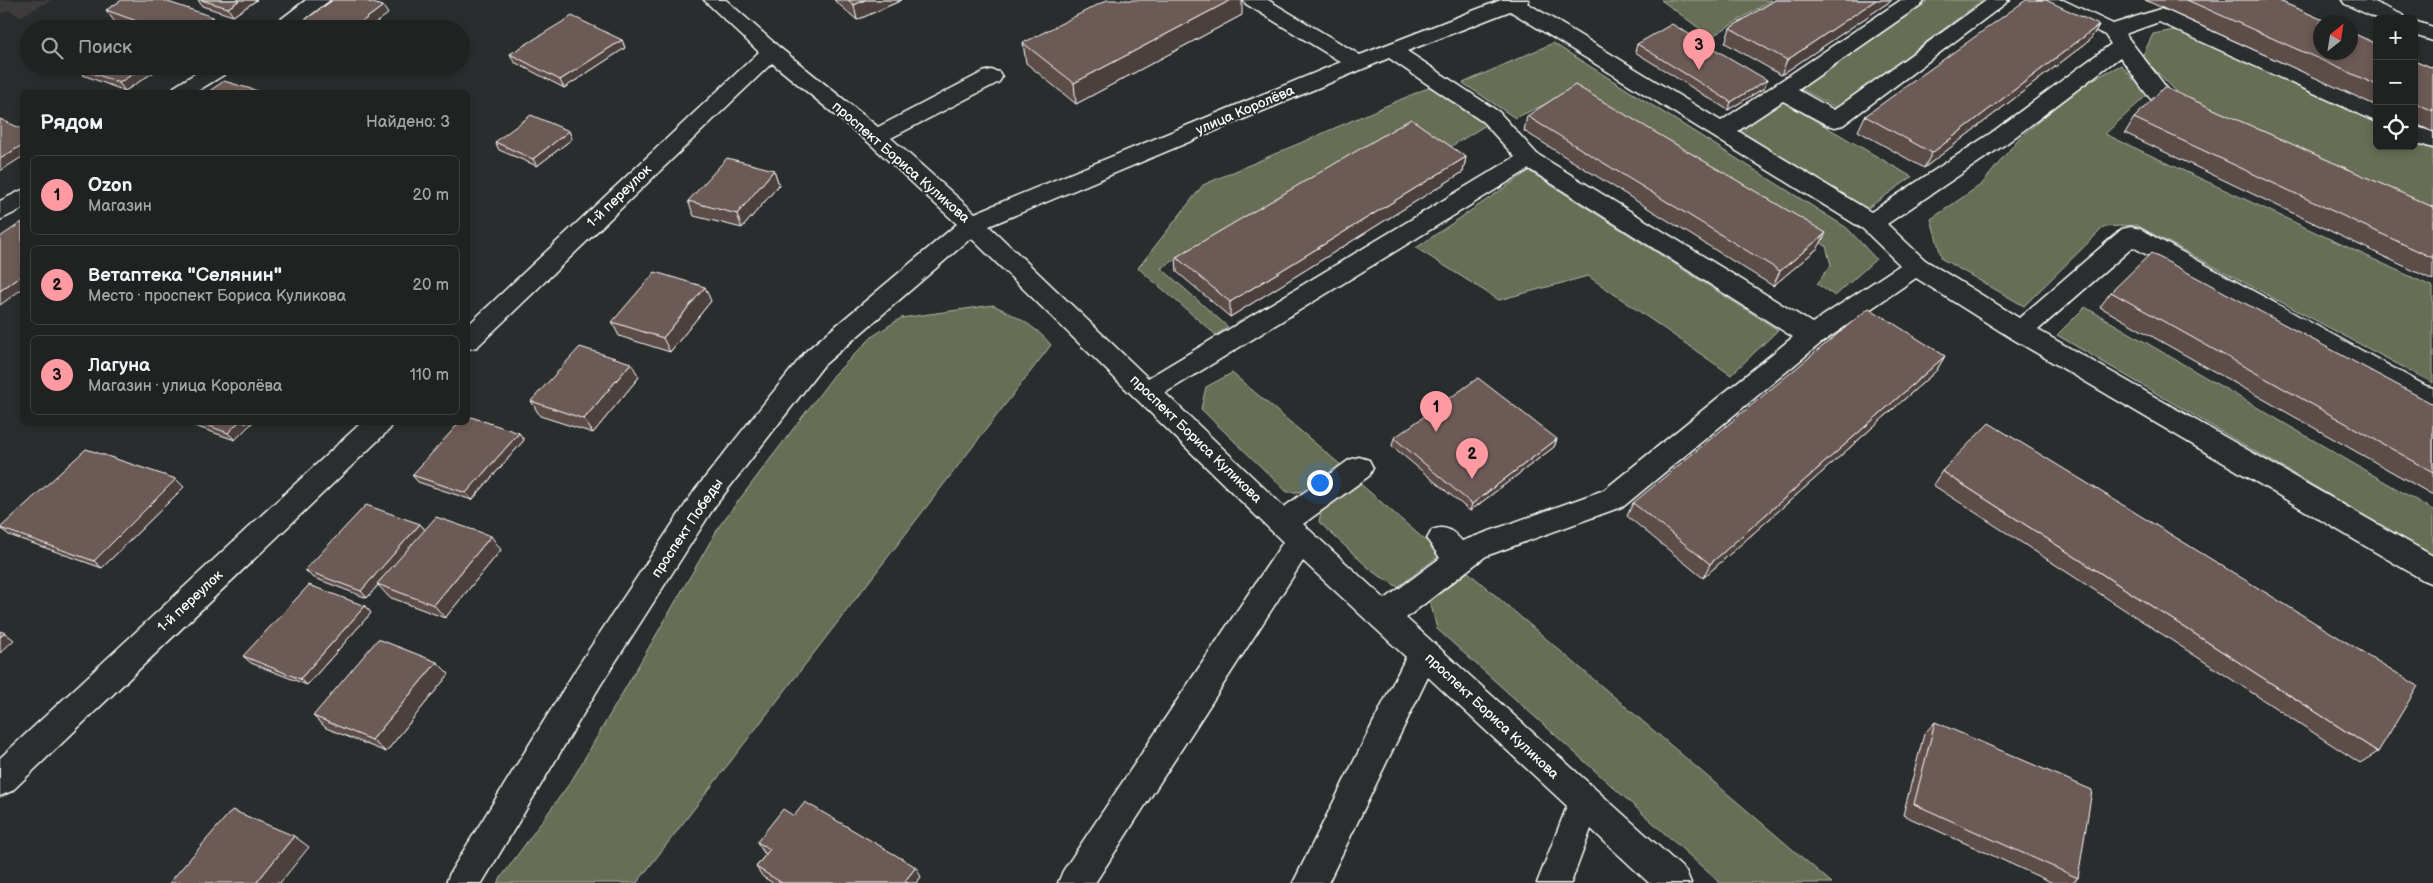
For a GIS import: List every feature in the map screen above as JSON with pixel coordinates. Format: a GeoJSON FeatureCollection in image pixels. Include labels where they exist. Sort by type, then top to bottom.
{"type":"FeatureCollection","features":[{"type":"Feature","properties":{"kind":"street"},"geometry":{"type":"LineString","coordinates":[[291,20],[320,0]]}},
{"type":"Feature","properties":{"kind":"street","name":"проспект Бориса Куликова"},"geometry":{"type":"LineString","coordinates":[[714,0],[771,52],[876,137],[972,224],[1292,531],[1674,883]]}},
{"type":"Feature","properties":{"kind":"street"},"geometry":{"type":"LineString","coordinates":[[1253,0],[1358,63]]}},
{"type":"Feature","properties":{"kind":"street"},"geometry":{"type":"LineString","coordinates":[[1722,131],[1915,0]]}},
{"type":"Feature","properties":{"kind":"street"},"geometry":{"type":"LineString","coordinates":[[1782,91],[1836,120],[2000,0]]}},
{"type":"Feature","properties":{"kind":"street"},"geometry":{"type":"LineString","coordinates":[[2047,0],[2117,38],[2161,96],[2215,120]]}},
{"type":"Feature","properties":{"kind":"street"},"geometry":{"type":"LineString","coordinates":[[2352,0],[2387,15]]}},
{"type":"Feature","properties":{"kind":"street"},"geometry":{"type":"LineString","coordinates":[[1515,2],[1871,223],[1916,266],[2020,331],[2433,571]]}},
{"type":"Feature","properties":{"kind":"street","name":"улица Королёва"},"geometry":{"type":"LineString","coordinates":[[972,224],[1358,63],[1515,2]]}},
{"type":"Feature","properties":{"kind":"street"},"geometry":{"type":"LineString","coordinates":[[1871,223],[1941,180],[2034,115],[2117,38],[2160,15],[2373,113]]}},
{"type":"Feature","properties":{"kind":"street"},"geometry":{"type":"LineString","coordinates":[[2418,28],[2433,34]]}},
{"type":"Feature","properties":{"kind":"street"},"geometry":{"type":"LineString","coordinates":[[1391,50],[1492,117],[1529,159],[1812,336]]}},
{"type":"Feature","properties":{"kind":"street","name":"1-й переулок"},"geometry":{"type":"LineString","coordinates":[[470,338],[771,52]]}},
{"type":"Feature","properties":{"kind":"street"},"geometry":{"type":"LineString","coordinates":[[185,90],[208,75]]}},
{"type":"Feature","properties":{"kind":"street"},"geometry":{"type":"LineString","coordinates":[[876,137],[991,77]]}},
{"type":"Feature","properties":{"kind":"street"},"geometry":{"type":"LineString","coordinates":[[2418,135],[2433,141]]}},
{"type":"Feature","properties":{"kind":"street"},"geometry":{"type":"LineString","coordinates":[[1146,392],[1529,159]]}},
{"type":"Feature","properties":{"kind":"street"},"geometry":{"type":"LineString","coordinates":[[0,212],[20,199]]}},
{"type":"Feature","properties":{"kind":"street","name":"проспект Победы"},"geometry":{"type":"LineString","coordinates":[[463,883],[589,676],[704,498],[815,358],[972,224]]}},
{"type":"Feature","properties":{"kind":"street"},"geometry":{"type":"LineString","coordinates":[[2020,331],[2131,235],[2418,394],[2433,398]]}},
{"type":"Feature","properties":{"kind":"street"},"geometry":{"type":"LineString","coordinates":[[1386,617],[1451,549],[1476,547],[1614,498],[1812,336],[1916,266]]}},
{"type":"Feature","properties":{"kind":"street","name":"1-й переулок"},"geometry":{"type":"LineString","coordinates":[[0,780],[377,425]]}},
{"type":"Feature","properties":{"kind":"street"},"geometry":{"type":"LineString","coordinates":[[1075,883],[1292,531],[1359,468]]}},
{"type":"Feature","properties":{"kind":"street"},"geometry":{"type":"LineString","coordinates":[[1310,883],[1424,652]]}},
{"type":"Feature","properties":{"kind":"street"},"geometry":{"type":"LineString","coordinates":[[1554,883],[1585,802]]}},
{"type":"Feature","properties":{"kind":"shaded area"},"geometry":{"type":"Polygon","coordinates":[[[0,0],[52,0],[19,17],[10,10],[0,14],[0,0]]]}},
{"type":"Feature","properties":{"kind":"green space"},"geometry":{"type":"Polygon","coordinates":[[[1661,0],[1772,0],[1711,37],[1661,0]]]}},
{"type":"Feature","properties":{"kind":"green space"},"geometry":{"type":"Polygon","coordinates":[[[1929,0],[1983,0],[1837,108],[1801,89],[1929,0]]]}},
{"type":"Feature","properties":{"kind":"green space"},"geometry":{"type":"Polygon","coordinates":[[[2180,29],[2373,119],[2373,150],[2418,150],[2418,140],[2433,147],[2433,209],[2181,96],[2142,57],[2153,34],[2180,29]]]}},
{"type":"Feature","properties":{"kind":"green space"},"geometry":{"type":"Polygon","coordinates":[[[1553,43],[1847,228],[1876,259],[1835,296],[1817,284],[1831,265],[1826,246],[1574,91],[1515,118],[1463,83],[1553,43]]]}},
{"type":"Feature","properties":{"kind":"green space"},"geometry":{"type":"Polygon","coordinates":[[[2121,65],[2147,95],[2105,134],[2433,287],[2433,383],[2136,225],[2104,227],[2024,306],[1942,259],[1931,219],[1982,184],[2019,138],[2082,85],[2121,65]]]}},
{"type":"Feature","properties":{"kind":"green space"},"geometry":{"type":"Polygon","coordinates":[[[1432,86],[1486,125],[1450,147],[1412,125],[1161,268],[1228,327],[1216,335],[1138,268],[1203,185],[1432,86]]]}},
{"type":"Feature","properties":{"kind":"green space"},"geometry":{"type":"Polygon","coordinates":[[[1782,101],[1912,177],[1865,210],[1736,131],[1782,101]]]}},
{"type":"Feature","properties":{"kind":"green space"},"geometry":{"type":"Polygon","coordinates":[[[1529,171],[1778,330],[1731,375],[1588,276],[1499,300],[1416,248],[1529,171]]]}},
{"type":"Feature","properties":{"kind":"green space"},"geometry":{"type":"Polygon","coordinates":[[[993,305],[1032,327],[1051,345],[637,883],[497,883],[572,780],[720,525],[835,374],[873,336],[901,318],[993,305]]]}},
{"type":"Feature","properties":{"kind":"green space"},"geometry":{"type":"Polygon","coordinates":[[[2085,307],[2433,510],[2433,556],[2057,335],[2085,307]]]}},
{"type":"Feature","properties":{"kind":"green space"},"geometry":{"type":"Polygon","coordinates":[[[1232,373],[1342,466],[1305,492],[1287,492],[1201,409],[1206,387],[1232,373]]]}},
{"type":"Feature","properties":{"kind":"green space"},"geometry":{"type":"Polygon","coordinates":[[[1357,481],[1441,554],[1398,587],[1373,572],[1319,522],[1322,506],[1357,481]]]}},
{"type":"Feature","properties":{"kind":"green space"},"geometry":{"type":"Polygon","coordinates":[[[1468,572],[1832,883],[1720,883],[1437,629],[1430,601],[1468,572]]]}},
{"type":"Feature","properties":{"kind":"building"},"geometry":{"type":"Polygon","coordinates":[[[122,0],[162,0],[213,17],[209,20],[134,20],[106,10],[122,0]]]}},
{"type":"Feature","properties":{"kind":"building"},"geometry":{"type":"Polygon","coordinates":[[[201,0],[240,0],[228,8],[201,0]]]}},
{"type":"Feature","properties":{"kind":"building"},"geometry":{"type":"Polygon","coordinates":[[[333,0],[362,0],[383,6],[364,20],[305,20],[333,0]]]}},
{"type":"Feature","properties":{"kind":"building"},"geometry":{"type":"Polygon","coordinates":[[[848,0],[865,0],[854,5],[848,0]]]}},
{"type":"Feature","properties":{"kind":"building"},"geometry":{"type":"Polygon","coordinates":[[[1107,0],[1231,0],[1074,83],[1023,43],[1107,0]]]}},
{"type":"Feature","properties":{"kind":"building"},"geometry":{"type":"Polygon","coordinates":[[[1775,0],[1876,0],[1787,60],[1730,28],[1775,0]]]}},
{"type":"Feature","properties":{"kind":"building"},"geometry":{"type":"Polygon","coordinates":[[[2026,0],[2046,0],[2099,25],[1932,153],[1865,116],[2026,0]]]}},
{"type":"Feature","properties":{"kind":"building"},"geometry":{"type":"Polygon","coordinates":[[[2187,0],[2277,0],[2313,16],[2313,56],[2187,0]]]}},
{"type":"Feature","properties":{"kind":"building"},"geometry":{"type":"Polygon","coordinates":[[[572,16],[622,40],[560,80],[510,54],[572,16]]]}},
{"type":"Feature","properties":{"kind":"building"},"geometry":{"type":"Polygon","coordinates":[[[1672,24],[1767,80],[1731,102],[1637,44],[1672,24]]]}},
{"type":"Feature","properties":{"kind":"building"},"geometry":{"type":"Polygon","coordinates":[[[2358,36],[2373,42],[2373,83],[2321,60],[2358,60],[2358,36]]]}},
{"type":"Feature","properties":{"kind":"building"},"geometry":{"type":"Polygon","coordinates":[[[2418,62],[2433,68],[2433,111],[2418,104],[2418,62]]]}},
{"type":"Feature","properties":{"kind":"building"},"geometry":{"type":"Polygon","coordinates":[[[98,75],[131,75],[119,83],[98,75]]]}},
{"type":"Feature","properties":{"kind":"building"},"geometry":{"type":"Polygon","coordinates":[[[224,81],[254,90],[211,90],[224,81]]]}},
{"type":"Feature","properties":{"kind":"building"},"geometry":{"type":"Polygon","coordinates":[[[1575,85],[1826,233],[1780,271],[1527,116],[1575,85]]]}},
{"type":"Feature","properties":{"kind":"building"},"geometry":{"type":"Polygon","coordinates":[[[2164,87],[2433,207],[2433,258],[2134,118],[2164,87]]]}},
{"type":"Feature","properties":{"kind":"building"},"geometry":{"type":"Polygon","coordinates":[[[531,115],[569,131],[533,159],[495,142],[531,115]]]}},
{"type":"Feature","properties":{"kind":"building"},"geometry":{"type":"Polygon","coordinates":[[[0,119],[20,128],[20,146],[0,159],[0,119]]]}},
{"type":"Feature","properties":{"kind":"building"},"geometry":{"type":"Polygon","coordinates":[[[1411,119],[1466,157],[1230,302],[1176,257],[1411,119]]]}},
{"type":"Feature","properties":{"kind":"building"},"geometry":{"type":"Polygon","coordinates":[[[727,158],[774,170],[737,214],[688,201],[727,158]]]}},
{"type":"Feature","properties":{"kind":"building"},"geometry":{"type":"Polygon","coordinates":[[[20,223],[20,276],[0,291],[0,237],[20,223]]]}},
{"type":"Feature","properties":{"kind":"building"},"geometry":{"type":"Polygon","coordinates":[[[2151,253],[2433,404],[2433,472],[2111,292],[2151,253]]]}},
{"type":"Feature","properties":{"kind":"building"},"geometry":{"type":"Polygon","coordinates":[[[655,272],[705,287],[663,338],[612,322],[655,272]]]}},
{"type":"Feature","properties":{"kind":"building"},"geometry":{"type":"Polygon","coordinates":[[[1869,308],[1945,356],[1710,564],[1633,503],[1869,308]]]}},
{"type":"Feature","properties":{"kind":"building"},"geometry":{"type":"Polygon","coordinates":[[[580,347],[631,363],[584,419],[531,401],[580,347]]]}},
{"type":"Feature","properties":{"kind":"building"},"geometry":{"type":"Polygon","coordinates":[[[1478,378],[1557,439],[1472,504],[1394,438],[1478,378]]]}},
{"type":"Feature","properties":{"kind":"building"},"geometry":{"type":"Polygon","coordinates":[[[470,417],[519,433],[466,493],[412,475],[457,425],[470,425],[470,417]]]}},
{"type":"Feature","properties":{"kind":"building"},"geometry":{"type":"Polygon","coordinates":[[[1989,423],[2418,686],[2378,752],[1942,471],[1989,423]]]}},
{"type":"Feature","properties":{"kind":"building"},"geometry":{"type":"Polygon","coordinates":[[[206,425],[236,425],[228,433],[206,425]]]}},
{"type":"Feature","properties":{"kind":"building"},"geometry":{"type":"Polygon","coordinates":[[[86,449],[176,479],[94,561],[0,528],[86,449]]]}},
{"type":"Feature","properties":{"kind":"building"},"geometry":{"type":"Polygon","coordinates":[[[366,505],[420,524],[361,591],[305,570],[366,505]]]}},
{"type":"Feature","properties":{"kind":"building"},"geometry":{"type":"Polygon","coordinates":[[[436,517],[491,536],[434,605],[377,584],[436,517]]]}},
{"type":"Feature","properties":{"kind":"building"},"geometry":{"type":"Polygon","coordinates":[[[309,585],[365,606],[300,679],[243,656],[309,585]]]}},
{"type":"Feature","properties":{"kind":"building"},"geometry":{"type":"Polygon","coordinates":[[[378,639],[437,662],[372,740],[313,716],[378,639]]]}},
{"type":"Feature","properties":{"kind":"building"},"geometry":{"type":"Polygon","coordinates":[[[1935,722],[2092,790],[2078,878],[1914,804],[1935,722]]]}},
{"type":"Feature","properties":{"kind":"building"},"geometry":{"type":"Polygon","coordinates":[[[805,802],[916,867],[905,881],[908,883],[782,883],[756,867],[770,849],[757,842],[783,809],[794,816],[805,802]]]}},
{"type":"Feature","properties":{"kind":"building"},"geometry":{"type":"Polygon","coordinates":[[[232,810],[294,836],[256,883],[169,883],[232,810]]]}},
{"type":"Feature","properties":{"kind":"place","name":"Лагуна"},"geometry":{"type":"Point","coordinates":[1699,70]}},
{"type":"Feature","properties":{"kind":"place","name":"Ozon"},"geometry":{"type":"Point","coordinates":[1436,432]}},
{"type":"Feature","properties":{"kind":"place","name":"Ветаптека \"Селянин\""},"geometry":{"type":"Point","coordinates":[1472,479]}}]}
